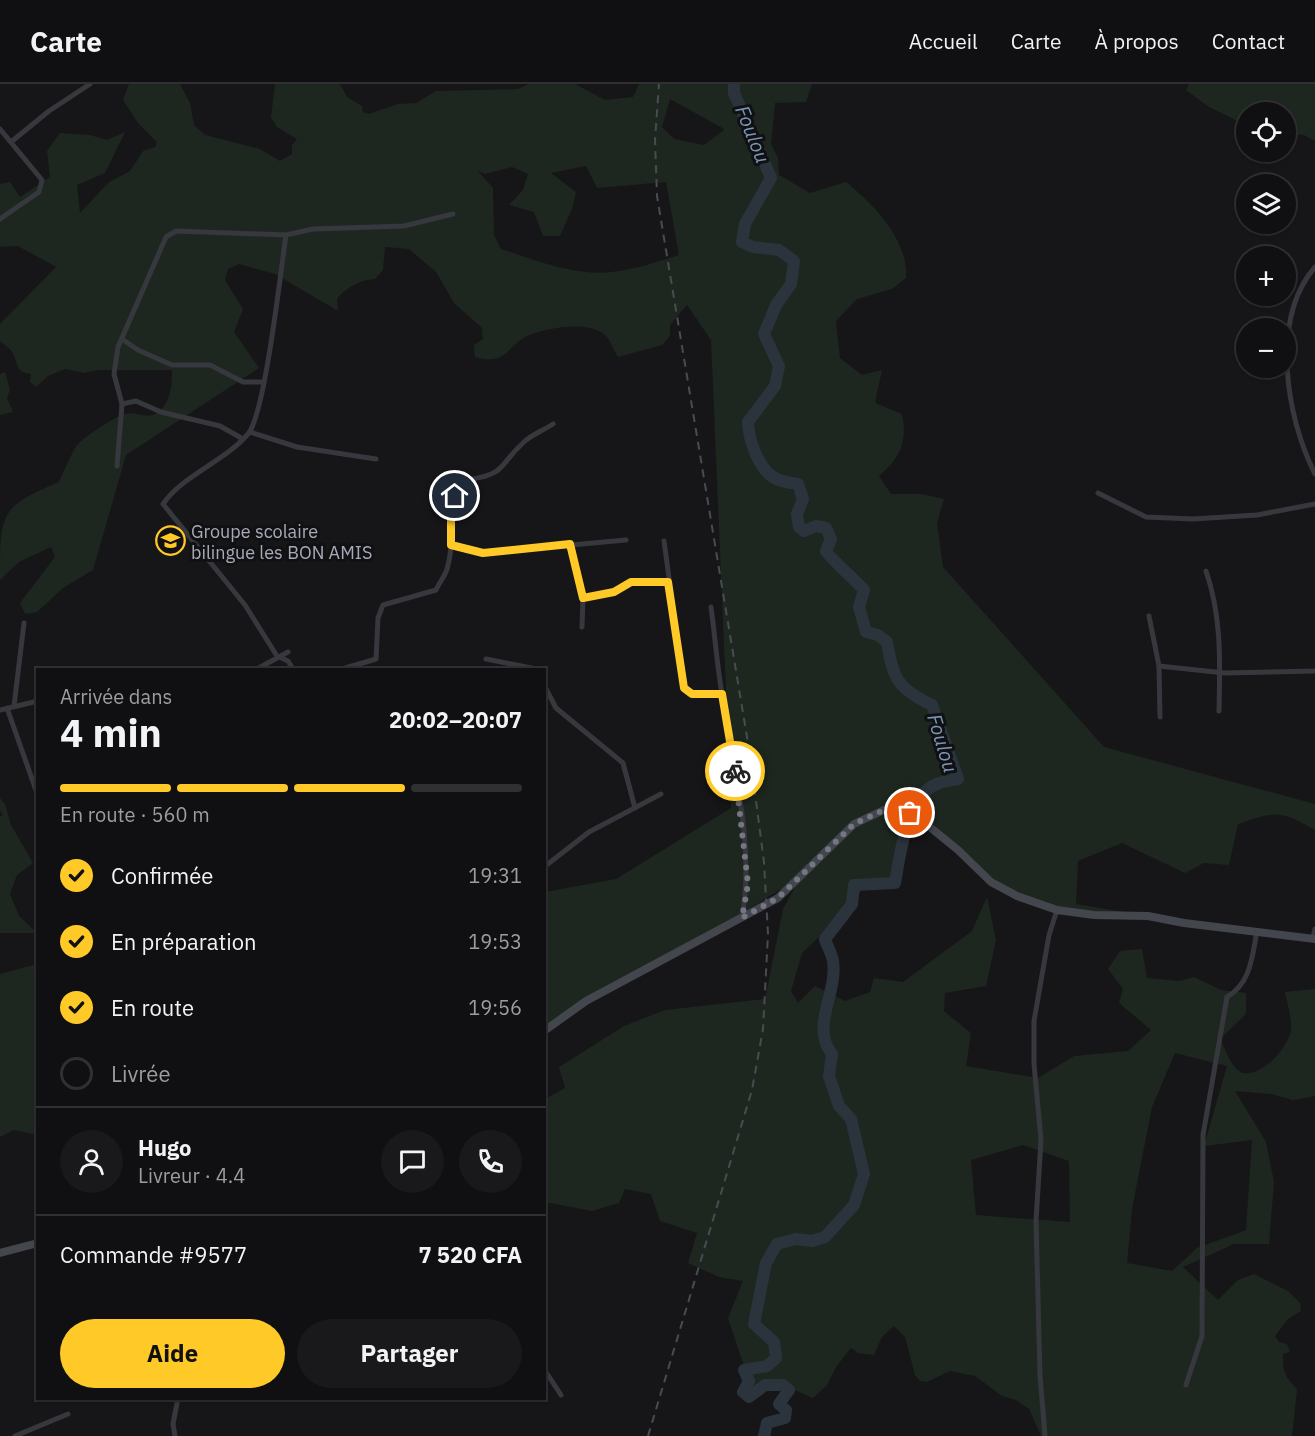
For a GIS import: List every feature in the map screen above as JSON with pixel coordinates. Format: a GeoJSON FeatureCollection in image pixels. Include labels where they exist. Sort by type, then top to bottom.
{"type":"FeatureCollection","features":[{"type":"Feature","properties":{"kind":"street"},"geometry":{"type":"LineString","coordinates":[[11,142],[49,111],[90,84]]}},
{"type":"Feature","properties":{"kind":"street"},"geometry":{"type":"LineString","coordinates":[[0,129],[42,180],[39,192],[0,219]]}},
{"type":"Feature","properties":{"kind":"street"},"geometry":{"type":"LineString","coordinates":[[117,466],[122,404],[114,374],[118,347],[166,237],[176,231],[286,235],[313,229],[404,226],[453,214]]}},
{"type":"Feature","properties":{"kind":"street"},"geometry":{"type":"LineString","coordinates":[[286,235],[264,381],[250,432],[220,460],[171,493],[163,504],[245,605],[277,656],[288,661],[292,668]]}},
{"type":"Feature","properties":{"kind":"street"},"geometry":{"type":"LineString","coordinates":[[1315,267],[1304,280],[1289,321],[1287,383],[1306,456],[1315,474]]}},
{"type":"Feature","properties":{"kind":"street"},"geometry":{"type":"LineString","coordinates":[[122,339],[138,350],[172,365],[210,365],[243,382],[264,381]]}},
{"type":"Feature","properties":{"kind":"street"},"geometry":{"type":"LineString","coordinates":[[122,404],[136,401],[161,412],[220,426],[243,439]]}},
{"type":"Feature","properties":{"kind":"street"},"geometry":{"type":"LineString","coordinates":[[345,668],[376,659],[378,618],[383,605],[436,590],[447,571],[451,545],[451,512],[455,496],[467,480],[486,477],[505,467],[524,442],[553,424]]}},
{"type":"Feature","properties":{"kind":"street"},"geometry":{"type":"LineString","coordinates":[[250,432],[297,447],[376,459]]}},
{"type":"Feature","properties":{"kind":"street"},"geometry":{"type":"LineString","coordinates":[[1098,494],[1146,517],[1193,519],[1257,515],[1315,504]]}},
{"type":"Feature","properties":{"kind":"street"},"geometry":{"type":"LineString","coordinates":[[451,545],[483,553],[626,540]]}},
{"type":"Feature","properties":{"kind":"street"},"geometry":{"type":"LineString","coordinates":[[664,541],[684,688],[692,694],[722,694]]}},
{"type":"Feature","properties":{"kind":"street"},"geometry":{"type":"LineString","coordinates":[[570,544],[583,598],[582,627]]}},
{"type":"Feature","properties":{"kind":"street"},"geometry":{"type":"LineString","coordinates":[[1206,572],[1215,596],[1220,640],[1219,711]]}},
{"type":"Feature","properties":{"kind":"street"},"geometry":{"type":"LineString","coordinates":[[583,598],[614,592],[631,582],[668,582]]}},
{"type":"Feature","properties":{"kind":"street"},"geometry":{"type":"LineString","coordinates":[[711,607],[722,694],[738,784],[748,884],[742,918]]}},
{"type":"Feature","properties":{"kind":"street"},"geometry":{"type":"LineString","coordinates":[[1149,616],[1159,666],[1160,717]]}},
{"type":"Feature","properties":{"kind":"street"},"geometry":{"type":"LineString","coordinates":[[14,706],[24,623]]}},
{"type":"Feature","properties":{"kind":"street"},"geometry":{"type":"LineString","coordinates":[[259,668],[277,656],[288,652]]}},
{"type":"Feature","properties":{"kind":"street"},"geometry":{"type":"LineString","coordinates":[[486,659],[531,668]]}},
{"type":"Feature","properties":{"kind":"street"},"geometry":{"type":"LineString","coordinates":[[1159,666],[1220,672],[1315,671]]}},
{"type":"Feature","properties":{"kind":"street"},"geometry":{"type":"LineString","coordinates":[[546,689],[556,708],[623,763],[635,808]]}},
{"type":"Feature","properties":{"kind":"street"},"geometry":{"type":"LineString","coordinates":[[0,710],[36,701]]}},
{"type":"Feature","properties":{"kind":"street"},"geometry":{"type":"LineString","coordinates":[[7,708],[36,790]]}},
{"type":"Feature","properties":{"kind":"street"},"geometry":{"type":"LineString","coordinates":[[546,865],[589,832],[661,794]]}},
{"type":"Feature","properties":{"kind":"street"},"geometry":{"type":"LineString","coordinates":[[546,1030],[586,1001],[778,898],[854,824],[886,809],[913,814],[958,850],[991,882],[1017,896],[1057,910],[1094,915],[1148,916],[1314,938],[1315,929]]}},
{"type":"Feature","properties":{"kind":"street"},"geometry":{"type":"LineString","coordinates":[[1045,1436],[1040,1375],[1036,1221],[1041,1140],[1034,1064],[1034,1021],[1049,935],[1057,910]]}},
{"type":"Feature","properties":{"kind":"street"},"geometry":{"type":"LineString","coordinates":[[1186,1385],[1202,1336],[1203,1135],[1208,1103],[1227,997],[1239,990],[1249,972],[1257,931]]}},
{"type":"Feature","properties":{"kind":"street"},"geometry":{"type":"LineString","coordinates":[[0,1253],[36,1244]]}},
{"type":"Feature","properties":{"kind":"street"},"geometry":{"type":"LineString","coordinates":[[546,1372],[561,1395]]}},
{"type":"Feature","properties":{"kind":"street"},"geometry":{"type":"LineString","coordinates":[[175,1436],[173,1424],[178,1400]]}},
{"type":"Feature","properties":{"kind":"street"},"geometry":{"type":"LineString","coordinates":[[15,1436],[68,1414]]}},
{"type":"Feature","properties":{"kind":"shaded area"},"geometry":{"type":"Polygon","coordinates":[[[129,84],[180,84],[190,103],[194,125],[205,135],[260,149],[280,161],[292,154],[292,145],[297,139],[277,127],[271,117],[275,84],[340,84],[347,97],[362,106],[363,112],[369,114],[398,104],[416,103],[436,91],[518,89],[529,84],[575,84],[605,100],[633,97],[639,84],[812,84],[806,102],[775,103],[771,144],[778,158],[779,175],[810,193],[846,182],[888,224],[902,250],[905,264],[906,278],[892,289],[857,299],[836,321],[840,358],[862,375],[882,370],[875,403],[902,414],[904,433],[901,449],[892,463],[879,476],[891,494],[921,494],[944,499],[937,523],[943,567],[1104,747],[1315,804],[1315,830],[1285,816],[1269,815],[1250,820],[1238,824],[1229,865],[1204,863],[1185,873],[1122,843],[1078,861],[1076,904],[1148,916],[1057,910],[991,882],[928,826],[915,828],[904,834],[895,883],[862,890],[825,939],[820,936],[802,953],[791,991],[798,1003],[815,986],[845,1001],[870,992],[874,978],[903,982],[972,931],[987,897],[996,940],[986,986],[945,993],[944,1011],[971,1033],[966,1066],[1038,1078],[1074,1056],[1128,1051],[1151,1030],[1119,1003],[1123,989],[1108,969],[1120,951],[1142,949],[1147,978],[1179,981],[1194,977],[1221,990],[1246,993],[1246,1014],[1220,1039],[1235,1068],[1243,1073],[1250,1073],[1266,1065],[1286,1044],[1291,1024],[1285,992],[1315,989],[1315,1096],[1293,1100],[1271,1094],[1235,1091],[1266,1142],[1274,1182],[1269,1244],[1234,1244],[1183,1267],[1218,1300],[1238,1280],[1254,1274],[1288,1291],[1300,1303],[1301,1311],[1288,1319],[1275,1336],[1279,1342],[1287,1344],[1290,1352],[1283,1354],[1283,1365],[1287,1377],[1297,1389],[1292,1436],[1041,1436],[1029,1409],[1016,1400],[1002,1396],[975,1376],[950,1371],[927,1382],[920,1381],[915,1375],[905,1337],[894,1326],[882,1337],[874,1355],[858,1353],[851,1348],[836,1367],[827,1385],[813,1398],[788,1387],[774,1385],[749,1397],[743,1392],[749,1381],[728,1318],[743,1281],[719,1277],[688,1263],[697,1233],[660,1221],[651,1194],[625,1189],[619,1203],[592,1211],[546,1202],[546,1098],[565,1088],[559,1067],[624,1026],[665,1010],[765,999],[783,909],[800,878],[548,1028],[546,1026],[546,892],[616,879],[731,808],[711,340],[687,305],[670,325],[670,336],[662,345],[618,357],[607,337],[600,331],[568,327],[545,330],[527,336],[500,357],[486,359],[475,357],[474,345],[483,339],[482,328],[454,303],[436,272],[409,249],[385,247],[383,270],[375,279],[359,283],[345,291],[337,299],[338,311],[275,274],[239,264],[228,269],[225,280],[243,309],[234,332],[259,368],[126,455],[93,570],[63,588],[37,612],[25,614],[20,603],[55,557],[51,547],[19,562],[0,580],[1,540],[7,515],[25,498],[59,482],[75,448],[83,439],[113,419],[125,414],[149,416],[162,409],[170,393],[172,370],[98,370],[85,373],[65,369],[48,376],[36,387],[30,382],[31,374],[19,369],[11,351],[0,341],[0,324],[56,267],[18,246],[0,247],[0,184],[10,182],[20,197],[50,177],[47,151],[60,133],[90,135],[107,140],[125,132],[105,173],[77,185],[80,213],[108,183],[130,171],[143,151],[155,147],[157,142],[138,123],[123,100],[129,84]],[[670,99],[662,127],[674,139],[704,145],[724,130],[724,129],[670,99]],[[586,166],[551,173],[576,192],[572,209],[560,236],[543,236],[534,212],[509,205],[523,190],[528,174],[512,167],[485,174],[478,171],[493,188],[494,235],[501,249],[554,266],[597,273],[628,269],[679,255],[666,182],[597,188],[586,166]],[[1175,1053],[1152,1107],[1132,1209],[1127,1263],[1172,1271],[1197,1248],[1246,1230],[1252,1140],[1204,1146],[1227,1066],[1175,1053]],[[1023,1145],[971,1160],[976,1215],[1070,1222],[1069,1161],[1023,1145]]]}},
{"type":"Feature","properties":{"kind":"shaded area"},"geometry":{"type":"Polygon","coordinates":[[[1189,84],[1315,84],[1315,141],[1304,135],[1296,134],[1296,102],[1236,102],[1236,120],[1209,107],[1186,90],[1189,84]]]}},
{"type":"Feature","properties":{"kind":"shaded area"},"geometry":{"type":"Polygon","coordinates":[[[5,372],[10,390],[7,398],[13,412],[0,415],[0,374],[5,372]]]}},
{"type":"Feature","properties":{"kind":"shaded area"},"geometry":{"type":"Polygon","coordinates":[[[0,798],[5,804],[11,825],[33,863],[17,875],[10,894],[19,916],[36,932],[36,936],[35,933],[0,933],[0,817],[3,815],[0,811],[0,798]]]}},
{"type":"Feature","properties":{"kind":"shaded area"},"geometry":{"type":"Polygon","coordinates":[[[36,964],[36,1135],[14,1130],[0,1137],[0,974],[36,964]]]}},
{"type":"Feature","properties":{"kind":"waterway","name":"Foulou"},"geometry":{"type":"LineString","coordinates":[[734,84],[734,93],[771,178],[745,224],[742,242],[753,247],[779,250],[794,261],[791,284],[776,305],[764,334],[779,366],[775,386],[748,422],[750,438],[756,456],[766,471],[781,481],[798,484],[803,499],[797,514],[799,527],[804,531],[816,526],[826,528],[831,539],[826,551],[864,590],[859,607],[866,632],[878,635],[887,642],[895,674],[904,688],[932,705],[958,779],[939,783],[928,789],[919,799],[907,826],[895,883],[854,885],[852,904],[825,939],[832,958],[833,973],[824,1021],[826,1044],[832,1054],[829,1076],[839,1106],[851,1119],[864,1174],[854,1205],[825,1237],[812,1241],[796,1239],[777,1244],[766,1263],[754,1324],[774,1342],[776,1358],[767,1366],[744,1370],[749,1381],[743,1392],[749,1397],[765,1385],[783,1385],[789,1390],[779,1404],[786,1410],[785,1418],[767,1423],[764,1436]]}},
{"type":"Feature","properties":{"kind":"railway"},"geometry":{"type":"LineString","coordinates":[[648,1436],[752,1090],[763,1029],[768,934],[764,862],[750,755],[657,196],[655,140],[659,84]]}},
{"type":"Feature","properties":{"kind":"way so far"},"geometry":{"type":"LineString","coordinates":[[735,771],[748,884],[742,918],[778,898],[854,824],[886,809],[893,808],[910,813]]}},
{"type":"Feature","properties":{"kind":"place","name":"Groupe scolaire bilingue les BON AMIS"},"geometry":{"type":"Point","coordinates":[170,541]}},
{"type":"Feature","properties":{"kind":"route"},"geometry":{"type":"LineString","coordinates":[[455,496],[451,512],[451,545],[483,553],[570,544],[583,598],[614,592],[631,582],[668,582],[684,688],[692,694],[722,694],[735,771]]}}]}
